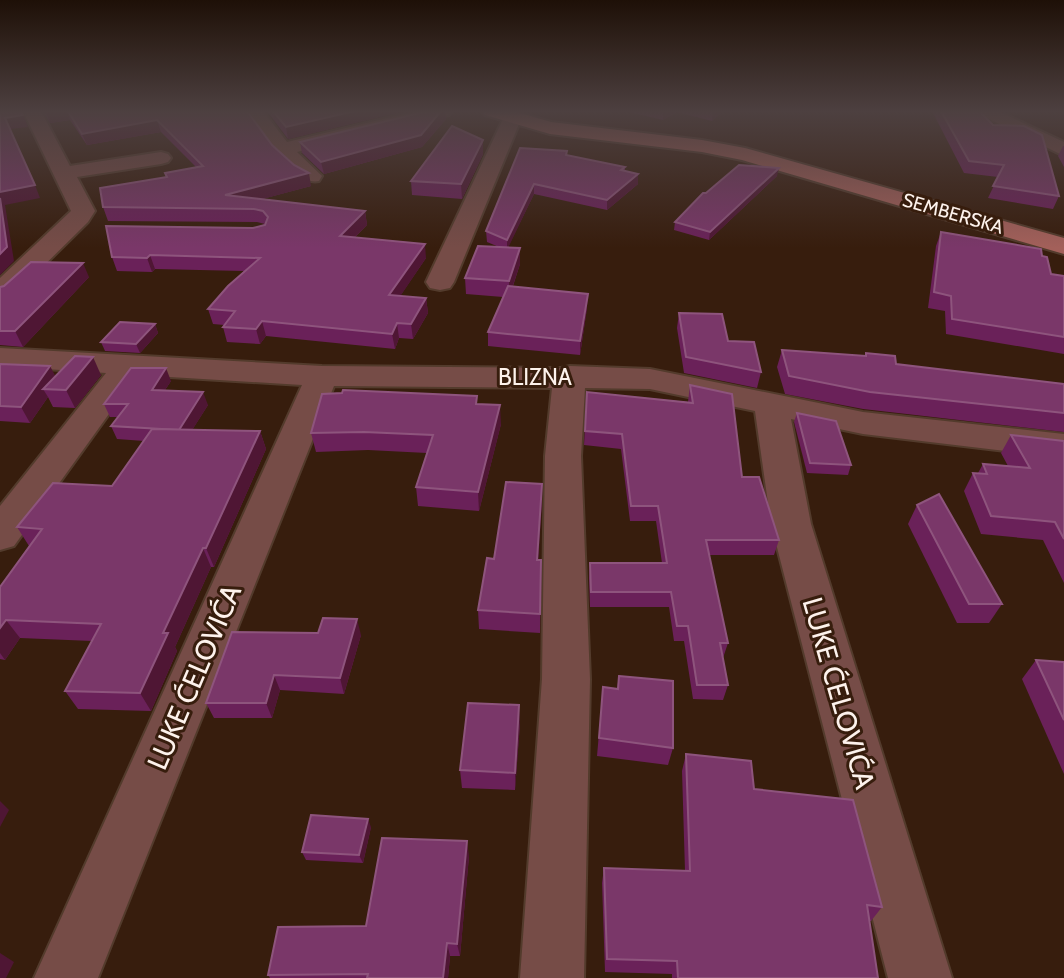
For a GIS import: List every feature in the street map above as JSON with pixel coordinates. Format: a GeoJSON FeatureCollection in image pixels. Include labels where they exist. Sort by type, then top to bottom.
{"type":"FeatureCollection","features":[{"type":"Feature","properties":{"kind":"main road","name":"SEMBERSKA"},"geometry":{"type":"LineString","coordinates":[[754,157],[1063,247]]}},
{"type":"Feature","properties":{"kind":"street"},"geometry":{"type":"LineString","coordinates":[[0,293],[67,230],[83,211],[56,157]]}},
{"type":"Feature","properties":{"kind":"street"},"geometry":{"type":"LineString","coordinates":[[290,157],[311,176]]}},
{"type":"Feature","properties":{"kind":"street","name":"SEMBERSKA"},"geometry":{"type":"LineString","coordinates":[[440,282],[487,157]]}},
{"type":"Feature","properties":{"kind":"street"},"geometry":{"type":"LineString","coordinates":[[64,173],[161,158]]}},
{"type":"Feature","properties":{"kind":"street"},"geometry":{"type":"LineString","coordinates":[[67,230],[94,231]]}},
{"type":"Feature","properties":{"kind":"street","name":"BLIZNA"},"geometry":{"type":"LineString","coordinates":[[0,357],[322,376],[569,376],[650,379],[863,423],[1064,446]]}},
{"type":"Feature","properties":{"kind":"street"},"geometry":{"type":"LineString","coordinates":[[0,535],[129,364]]}},
{"type":"Feature","properties":{"kind":"street","name":"LUKE ĆELOVIĆA"},"geometry":{"type":"LineString","coordinates":[[66,978],[322,376]]}},
{"type":"Feature","properties":{"kind":"street"},"geometry":{"type":"LineString","coordinates":[[552,978],[566,679],[563,456],[569,376]]}},
{"type":"Feature","properties":{"kind":"street","name":"LUKE ĆELOVIĆA"},"geometry":{"type":"LineString","coordinates":[[771,404],[791,524],[920,978]]}},
{"type":"Feature","properties":{"kind":"building"},"geometry":{"type":"Polygon","coordinates":[[[0,157],[22,157],[35,185],[0,192],[0,157]]]}},
{"type":"Feature","properties":{"kind":"building"},"geometry":{"type":"Polygon","coordinates":[[[194,157],[285,157],[309,173],[225,195],[365,211],[340,236],[425,244],[389,295],[426,298],[411,324],[397,323],[392,334],[262,321],[256,329],[223,327],[235,311],[208,309],[228,286],[260,258],[150,255],[147,258],[112,257],[106,226],[253,228],[265,225],[268,217],[263,211],[254,209],[103,207],[100,188],[167,177],[165,173],[203,166],[194,157]]]}},
{"type":"Feature","properties":{"kind":"building"},"geometry":{"type":"Polygon","coordinates":[[[315,157],[341,157],[321,162],[315,157]]]}},
{"type":"Feature","properties":{"kind":"building"},"geometry":{"type":"Polygon","coordinates":[[[429,157],[475,157],[461,184],[411,181],[429,157]]]}},
{"type":"Feature","properties":{"kind":"building"},"geometry":{"type":"Polygon","coordinates":[[[516,157],[574,157],[625,167],[621,170],[638,174],[607,200],[534,184],[507,240],[486,231],[516,157]]]}},
{"type":"Feature","properties":{"kind":"building"},"geometry":{"type":"Polygon","coordinates":[[[967,157],[1048,157],[1059,196],[993,186],[1004,165],[969,161],[967,157]]]}},
{"type":"Feature","properties":{"kind":"building"},"geometry":{"type":"Polygon","coordinates":[[[739,165],[779,168],[710,232],[675,222],[703,193],[739,165]]]}},
{"type":"Feature","properties":{"kind":"building"},"geometry":{"type":"Polygon","coordinates":[[[0,198],[7,247],[0,254],[0,198]]]}},
{"type":"Feature","properties":{"kind":"building"},"geometry":{"type":"Polygon","coordinates":[[[941,232],[1041,249],[1042,256],[1047,257],[1051,274],[1064,276],[1064,337],[952,319],[951,296],[934,292],[941,232]]]}},
{"type":"Feature","properties":{"kind":"building"},"geometry":{"type":"Polygon","coordinates":[[[478,246],[520,248],[509,281],[465,278],[478,246]]]}},
{"type":"Feature","properties":{"kind":"building"},"geometry":{"type":"Polygon","coordinates":[[[31,262],[83,263],[15,331],[0,331],[0,287],[31,262]]]}},
{"type":"Feature","properties":{"kind":"building"},"geometry":{"type":"Polygon","coordinates":[[[508,286],[588,294],[580,341],[488,332],[508,286]]]}},
{"type":"Feature","properties":{"kind":"building"},"geometry":{"type":"Polygon","coordinates":[[[679,313],[722,314],[728,341],[754,342],[761,372],[686,357],[679,313]]]}},
{"type":"Feature","properties":{"kind":"building"},"geometry":{"type":"Polygon","coordinates":[[[120,322],[155,324],[136,344],[101,342],[120,322]]]}},
{"type":"Feature","properties":{"kind":"building"},"geometry":{"type":"Polygon","coordinates":[[[782,350],[895,356],[896,364],[1064,384],[1064,413],[870,392],[789,376],[782,350]]]}},
{"type":"Feature","properties":{"kind":"building"},"geometry":{"type":"Polygon","coordinates":[[[75,356],[93,357],[66,390],[43,389],[75,356]]]}},
{"type":"Feature","properties":{"kind":"building"},"geometry":{"type":"Polygon","coordinates":[[[0,364],[50,366],[21,407],[0,406],[0,364]]]}},
{"type":"Feature","properties":{"kind":"building"},"geometry":{"type":"Polygon","coordinates":[[[131,368],[166,368],[152,390],[203,392],[179,430],[111,426],[128,404],[104,404],[131,368]]]}},
{"type":"Feature","properties":{"kind":"building"},"geometry":{"type":"Polygon","coordinates":[[[690,385],[732,394],[742,477],[759,477],[779,540],[706,540],[728,643],[720,643],[728,685],[697,685],[688,626],[677,626],[671,592],[591,592],[590,563],[667,563],[658,506],[631,506],[622,434],[585,431],[587,392],[693,403],[690,385]]]}},
{"type":"Feature","properties":{"kind":"building"},"geometry":{"type":"Polygon","coordinates":[[[343,390],[477,396],[476,404],[500,405],[478,492],[416,487],[433,435],[311,433],[322,394],[342,393],[343,390]]]}},
{"type":"Feature","properties":{"kind":"building"},"geometry":{"type":"Polygon","coordinates":[[[797,413],[836,421],[851,465],[810,463],[797,413]]]}},
{"type":"Feature","properties":{"kind":"building"},"geometry":{"type":"Polygon","coordinates":[[[152,429],[260,431],[163,633],[168,633],[140,693],[65,691],[101,624],[6,620],[0,628],[0,587],[42,529],[17,527],[53,483],[112,486],[152,429]]]}},
{"type":"Feature","properties":{"kind":"building"},"geometry":{"type":"Polygon","coordinates":[[[1011,435],[1064,441],[1064,539],[1055,522],[991,516],[973,473],[987,474],[983,464],[1030,468],[1011,435]]]}},
{"type":"Feature","properties":{"kind":"building"},"geometry":{"type":"Polygon","coordinates":[[[506,482],[542,484],[537,560],[541,560],[540,614],[478,610],[487,558],[494,559],[506,482]]]}},
{"type":"Feature","properties":{"kind":"building"},"geometry":{"type":"Polygon","coordinates":[[[939,494],[1002,604],[969,604],[917,505],[939,494]]]}},
{"type":"Feature","properties":{"kind":"building"},"geometry":{"type":"Polygon","coordinates":[[[323,618],[357,619],[340,678],[274,675],[266,703],[206,703],[232,632],[318,633],[323,618]]]}},
{"type":"Feature","properties":{"kind":"building"},"geometry":{"type":"Polygon","coordinates":[[[1036,660],[1064,662],[1064,720],[1036,660]]]}},
{"type":"Feature","properties":{"kind":"building"},"geometry":{"type":"Polygon","coordinates":[[[619,676],[673,681],[673,748],[599,738],[603,687],[618,689],[619,676]]]}},
{"type":"Feature","properties":{"kind":"building"},"geometry":{"type":"Polygon","coordinates":[[[468,703],[519,705],[515,773],[460,770],[468,703]]]}},
{"type":"Feature","properties":{"kind":"building"},"geometry":{"type":"Polygon","coordinates":[[[686,754],[751,761],[754,789],[853,800],[882,907],[867,905],[878,978],[678,978],[677,961],[607,959],[604,868],[690,871],[686,754]]]}},
{"type":"Feature","properties":{"kind":"building"},"geometry":{"type":"Polygon","coordinates":[[[311,815],[368,819],[359,855],[302,852],[311,815]]]}},
{"type":"Feature","properties":{"kind":"building"},"geometry":{"type":"Polygon","coordinates":[[[382,838],[467,841],[457,944],[447,943],[443,978],[367,978],[368,974],[268,975],[278,927],[366,926],[382,838]]]}}]}
